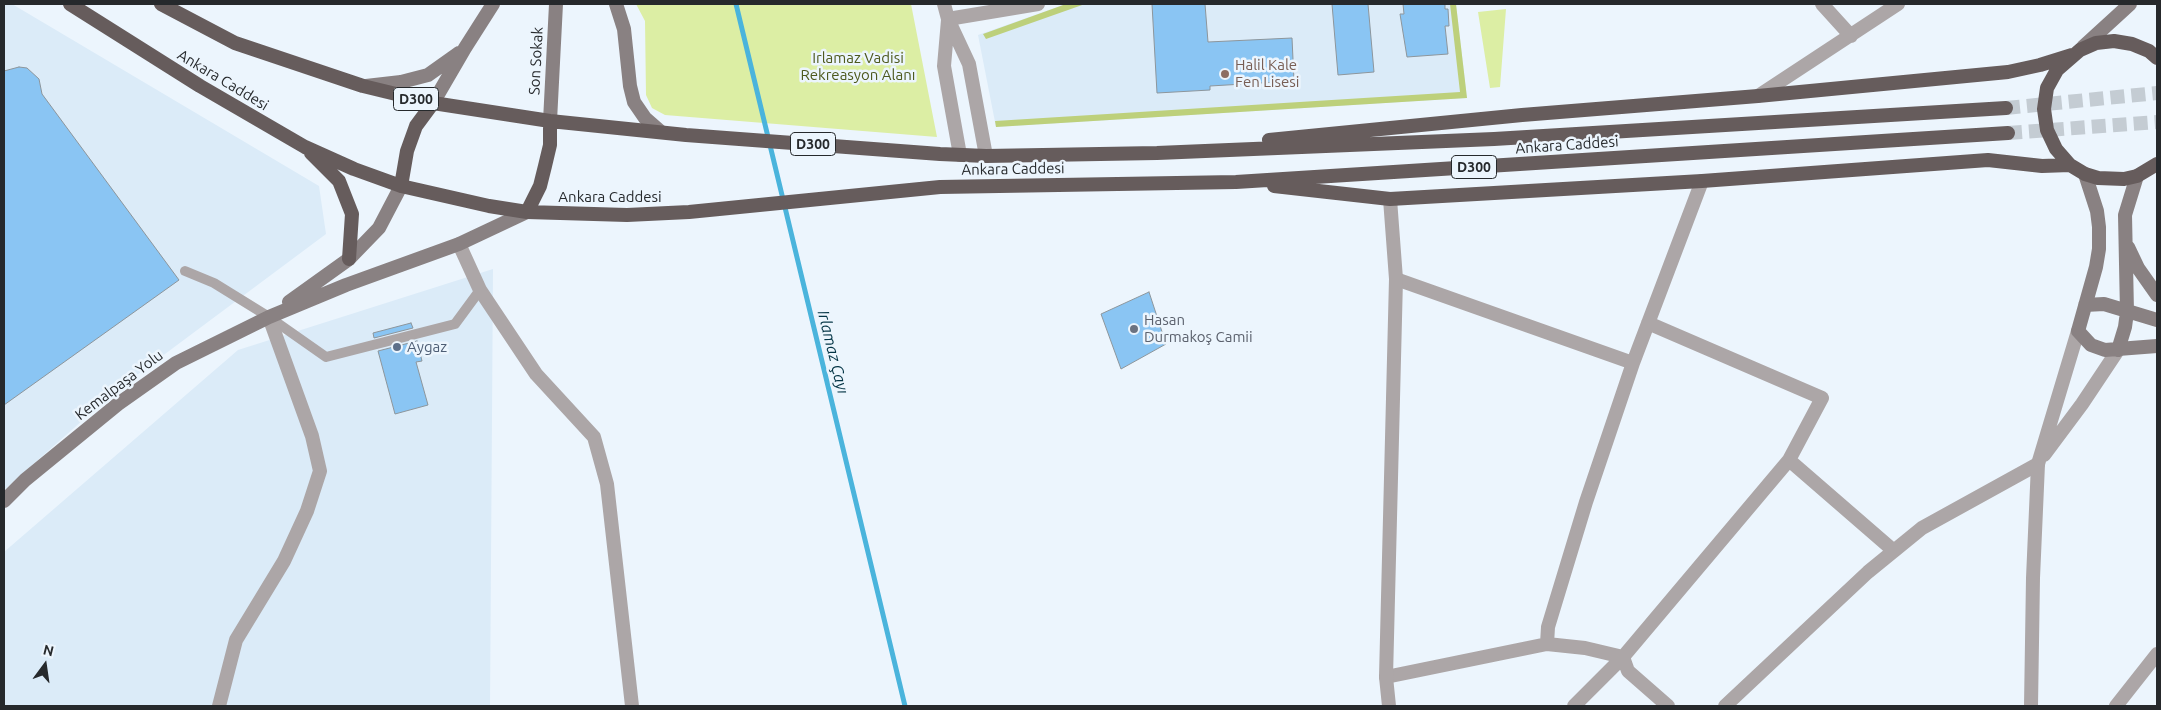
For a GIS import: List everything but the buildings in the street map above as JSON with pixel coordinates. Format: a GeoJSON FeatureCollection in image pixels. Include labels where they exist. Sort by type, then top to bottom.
{"type":"FeatureCollection","features":[{"type":"Feature","properties":{"kind":"highway","name":"Ankara Caddesi"},"geometry":{"type":"LineString","coordinates":[[70,4],[200,86],[305,147],[354,169],[401,186],[488,206],[527,212],[627,215],[689,212],[940,187],[1236,182],[2008,133]]}},
{"type":"Feature","properties":{"kind":"highway","name":"Ankara Caddesi"},"geometry":{"type":"LineString","coordinates":[[161,4],[235,43],[363,86],[433,103],[550,121],[686,135],[940,154],[986,156],[1157,152],[1494,139],[2006,108]]}},
{"type":"Feature","properties":{"kind":"highway"},"geometry":{"type":"LineString","coordinates":[[1157,152],[1335,132],[1758,96],[2008,72],[2040,65],[2096,43],[2114,41],[2132,44],[2148,51],[2157,58]]}},
{"type":"Feature","properties":{"kind":"highway"},"geometry":{"type":"LineString","coordinates":[[2076,52],[2057,70],[2047,88],[2044,109],[2046,130],[2056,149],[2070,165],[2085,174],[2111,180],[2137,176],[2157,164]]}},
{"type":"Feature","properties":{"kind":"highway"},"geometry":{"type":"LineString","coordinates":[[401,186],[407,151],[416,126],[433,103]]}},
{"type":"Feature","properties":{"kind":"highway"},"geometry":{"type":"LineString","coordinates":[[527,212],[542,180],[550,144],[550,121]]}},
{"type":"Feature","properties":{"kind":"highway"},"geometry":{"type":"LineString","coordinates":[[305,147],[339,182],[352,214],[349,259]]}},
{"type":"Feature","properties":{"kind":"highway"},"geometry":{"type":"LineString","coordinates":[[1236,182],[1390,199],[1988,160],[2042,166],[2070,165]]}},
{"type":"Feature","properties":{"kind":"main road"},"geometry":{"type":"LineString","coordinates":[[433,103],[493,4]]}},
{"type":"Feature","properties":{"kind":"main road","name":"Son Sokak"},"geometry":{"type":"LineString","coordinates":[[550,121],[556,4]]}},
{"type":"Feature","properties":{"kind":"main road"},"geometry":{"type":"LineString","coordinates":[[616,4],[624,29],[630,86],[634,102],[645,118],[661,132]]}},
{"type":"Feature","properties":{"kind":"main road"},"geometry":{"type":"LineString","coordinates":[[2076,52],[2130,4]]}},
{"type":"Feature","properties":{"kind":"main road"},"geometry":{"type":"LineString","coordinates":[[363,86],[401,82],[428,75],[447,63],[465,48]]}},
{"type":"Feature","properties":{"kind":"main road"},"geometry":{"type":"LineString","coordinates":[[2085,174],[2100,227],[2096,267],[2078,331],[2091,345],[2106,350],[2157,346]]}},
{"type":"Feature","properties":{"kind":"main road"},"geometry":{"type":"LineString","coordinates":[[2118,350],[2127,312],[2125,214],[2137,176]]}},
{"type":"Feature","properties":{"kind":"main road","name":"Kemalpaşa Yolu"},"geometry":{"type":"LineString","coordinates":[[269,317],[349,259],[379,228],[401,186]]}},
{"type":"Feature","properties":{"kind":"main road","name":"Kemalpaşa Yolu"},"geometry":{"type":"LineString","coordinates":[[4,501],[25,480],[103,416],[176,363],[269,317],[346,285],[459,244],[527,212]]}},
{"type":"Feature","properties":{"kind":"main road"},"geometry":{"type":"LineString","coordinates":[[2126,242],[2138,268],[2157,295]]}},
{"type":"Feature","properties":{"kind":"main road"},"geometry":{"type":"LineString","coordinates":[[2085,305],[2104,304],[2157,320]]}},
{"type":"Feature","properties":{"kind":"street"},"geometry":{"type":"LineString","coordinates":[[944,4],[948,19],[969,64],[986,156]]}},
{"type":"Feature","properties":{"kind":"street"},"geometry":{"type":"LineString","coordinates":[[948,19],[1038,4]]}},
{"type":"Feature","properties":{"kind":"street"},"geometry":{"type":"LineString","coordinates":[[1822,4],[1851,36]]}},
{"type":"Feature","properties":{"kind":"street"},"geometry":{"type":"LineString","coordinates":[[1758,96],[1898,4]]}},
{"type":"Feature","properties":{"kind":"street"},"geometry":{"type":"LineString","coordinates":[[948,19],[944,66],[960,155]]}},
{"type":"Feature","properties":{"kind":"street"},"geometry":{"type":"LineString","coordinates":[[1547,644],[1550,618],[1586,502],[1633,363],[1702,180]]}},
{"type":"Feature","properties":{"kind":"street"},"geometry":{"type":"LineString","coordinates":[[1389,706],[1386,677],[1396,279],[1390,199]]}},
{"type":"Feature","properties":{"kind":"street"},"geometry":{"type":"LineString","coordinates":[[459,244],[480,290],[536,374],[594,438],[607,484],[632,706]]}},
{"type":"Feature","properties":{"kind":"street"},"geometry":{"type":"LineString","coordinates":[[1396,279],[1633,363]]}},
{"type":"Feature","properties":{"kind":"street"},"geometry":{"type":"LineString","coordinates":[[219,706],[236,640],[284,561],[307,511],[320,471],[312,436],[269,317]]}},
{"type":"Feature","properties":{"kind":"street"},"geometry":{"type":"LineString","coordinates":[[1574,706],[1623,657],[1789,460],[1822,398],[1648,323]]}},
{"type":"Feature","properties":{"kind":"street"},"geometry":{"type":"LineString","coordinates":[[2031,706],[2033,578],[2038,464],[2078,331]]}},
{"type":"Feature","properties":{"kind":"street"},"geometry":{"type":"LineString","coordinates":[[1725,706],[1868,572],[1922,528],[2038,464],[2082,404],[2118,350]]}},
{"type":"Feature","properties":{"kind":"street"},"geometry":{"type":"LineString","coordinates":[[1789,460],[1894,552]]}},
{"type":"Feature","properties":{"kind":"street"},"geometry":{"type":"LineString","coordinates":[[1386,677],[1547,644],[1585,648],[1623,657]]}},
{"type":"Feature","properties":{"kind":"street"},"geometry":{"type":"LineString","coordinates":[[2116,706],[2157,654]]}},
{"type":"Feature","properties":{"kind":"street"},"geometry":{"type":"LineString","coordinates":[[1623,657],[1628,671],[1668,706]]}},
{"type":"Feature","properties":{"kind":"lane"},"geometry":{"type":"LineString","coordinates":[[185,271],[214,283],[269,317],[326,357],[455,324],[480,290]]}},
{"type":"Feature","properties":{"kind":"shaded area"},"geometry":{"type":"Polygon","coordinates":[[[4,4],[12,4],[319,186],[326,234],[118,389],[4,490],[4,4]]]}},
{"type":"Feature","properties":{"kind":"shaded area","name":"Halil Kale Fen Lisesi"},"geometry":{"type":"Polygon","coordinates":[[[1066,4],[1456,4],[1467,98],[996,127],[978,35],[1066,4]]]}},
{"type":"Feature","properties":{"kind":"shaded area"},"geometry":{"type":"Polygon","coordinates":[[[493,269],[490,706],[4,706],[4,552],[238,350],[493,269]]]}},
{"type":"Feature","properties":{"kind":"green space","name":"Irlamaz Vadisi Rekreasyon Alanı"},"geometry":{"type":"Polygon","coordinates":[[[636,4],[911,4],[937,137],[665,115],[652,108],[646,95],[645,21],[636,4]]]}},
{"type":"Feature","properties":{"kind":"green space"},"geometry":{"type":"Polygon","coordinates":[[[1066,4],[1085,4],[986,39],[983,34],[1066,4]]]}},
{"type":"Feature","properties":{"kind":"green space"},"geometry":{"type":"Polygon","coordinates":[[[1450,4],[1456,4],[1467,98],[996,127],[995,121],[1460,92],[1450,4]]]}},
{"type":"Feature","properties":{"kind":"green space"},"geometry":{"type":"Polygon","coordinates":[[[1506,9],[1500,87],[1490,88],[1478,12],[1506,9]]]}},
{"type":"Feature","properties":{"kind":"waterway","name":"Irlamaz Çayı"},"geometry":{"type":"LineString","coordinates":[[736,4],[905,706]]}},
{"type":"Feature","properties":{"kind":"tunnel"},"geometry":{"type":"LineString","coordinates":[[2006,108],[2157,93]]}},
{"type":"Feature","properties":{"kind":"tunnel"},"geometry":{"type":"LineString","coordinates":[[2008,133],[2157,122]]}},
{"type":"Feature","properties":{"kind":"place","name":"Halil Kale Fen Lisesi"},"geometry":{"type":"Point","coordinates":[1225,74]}},
{"type":"Feature","properties":{"kind":"place","name":"Hasan Durmakoş Camii"},"geometry":{"type":"Point","coordinates":[1134,329]}},
{"type":"Feature","properties":{"kind":"place","name":"Aygaz"},"geometry":{"type":"Point","coordinates":[397,347]}}]}
